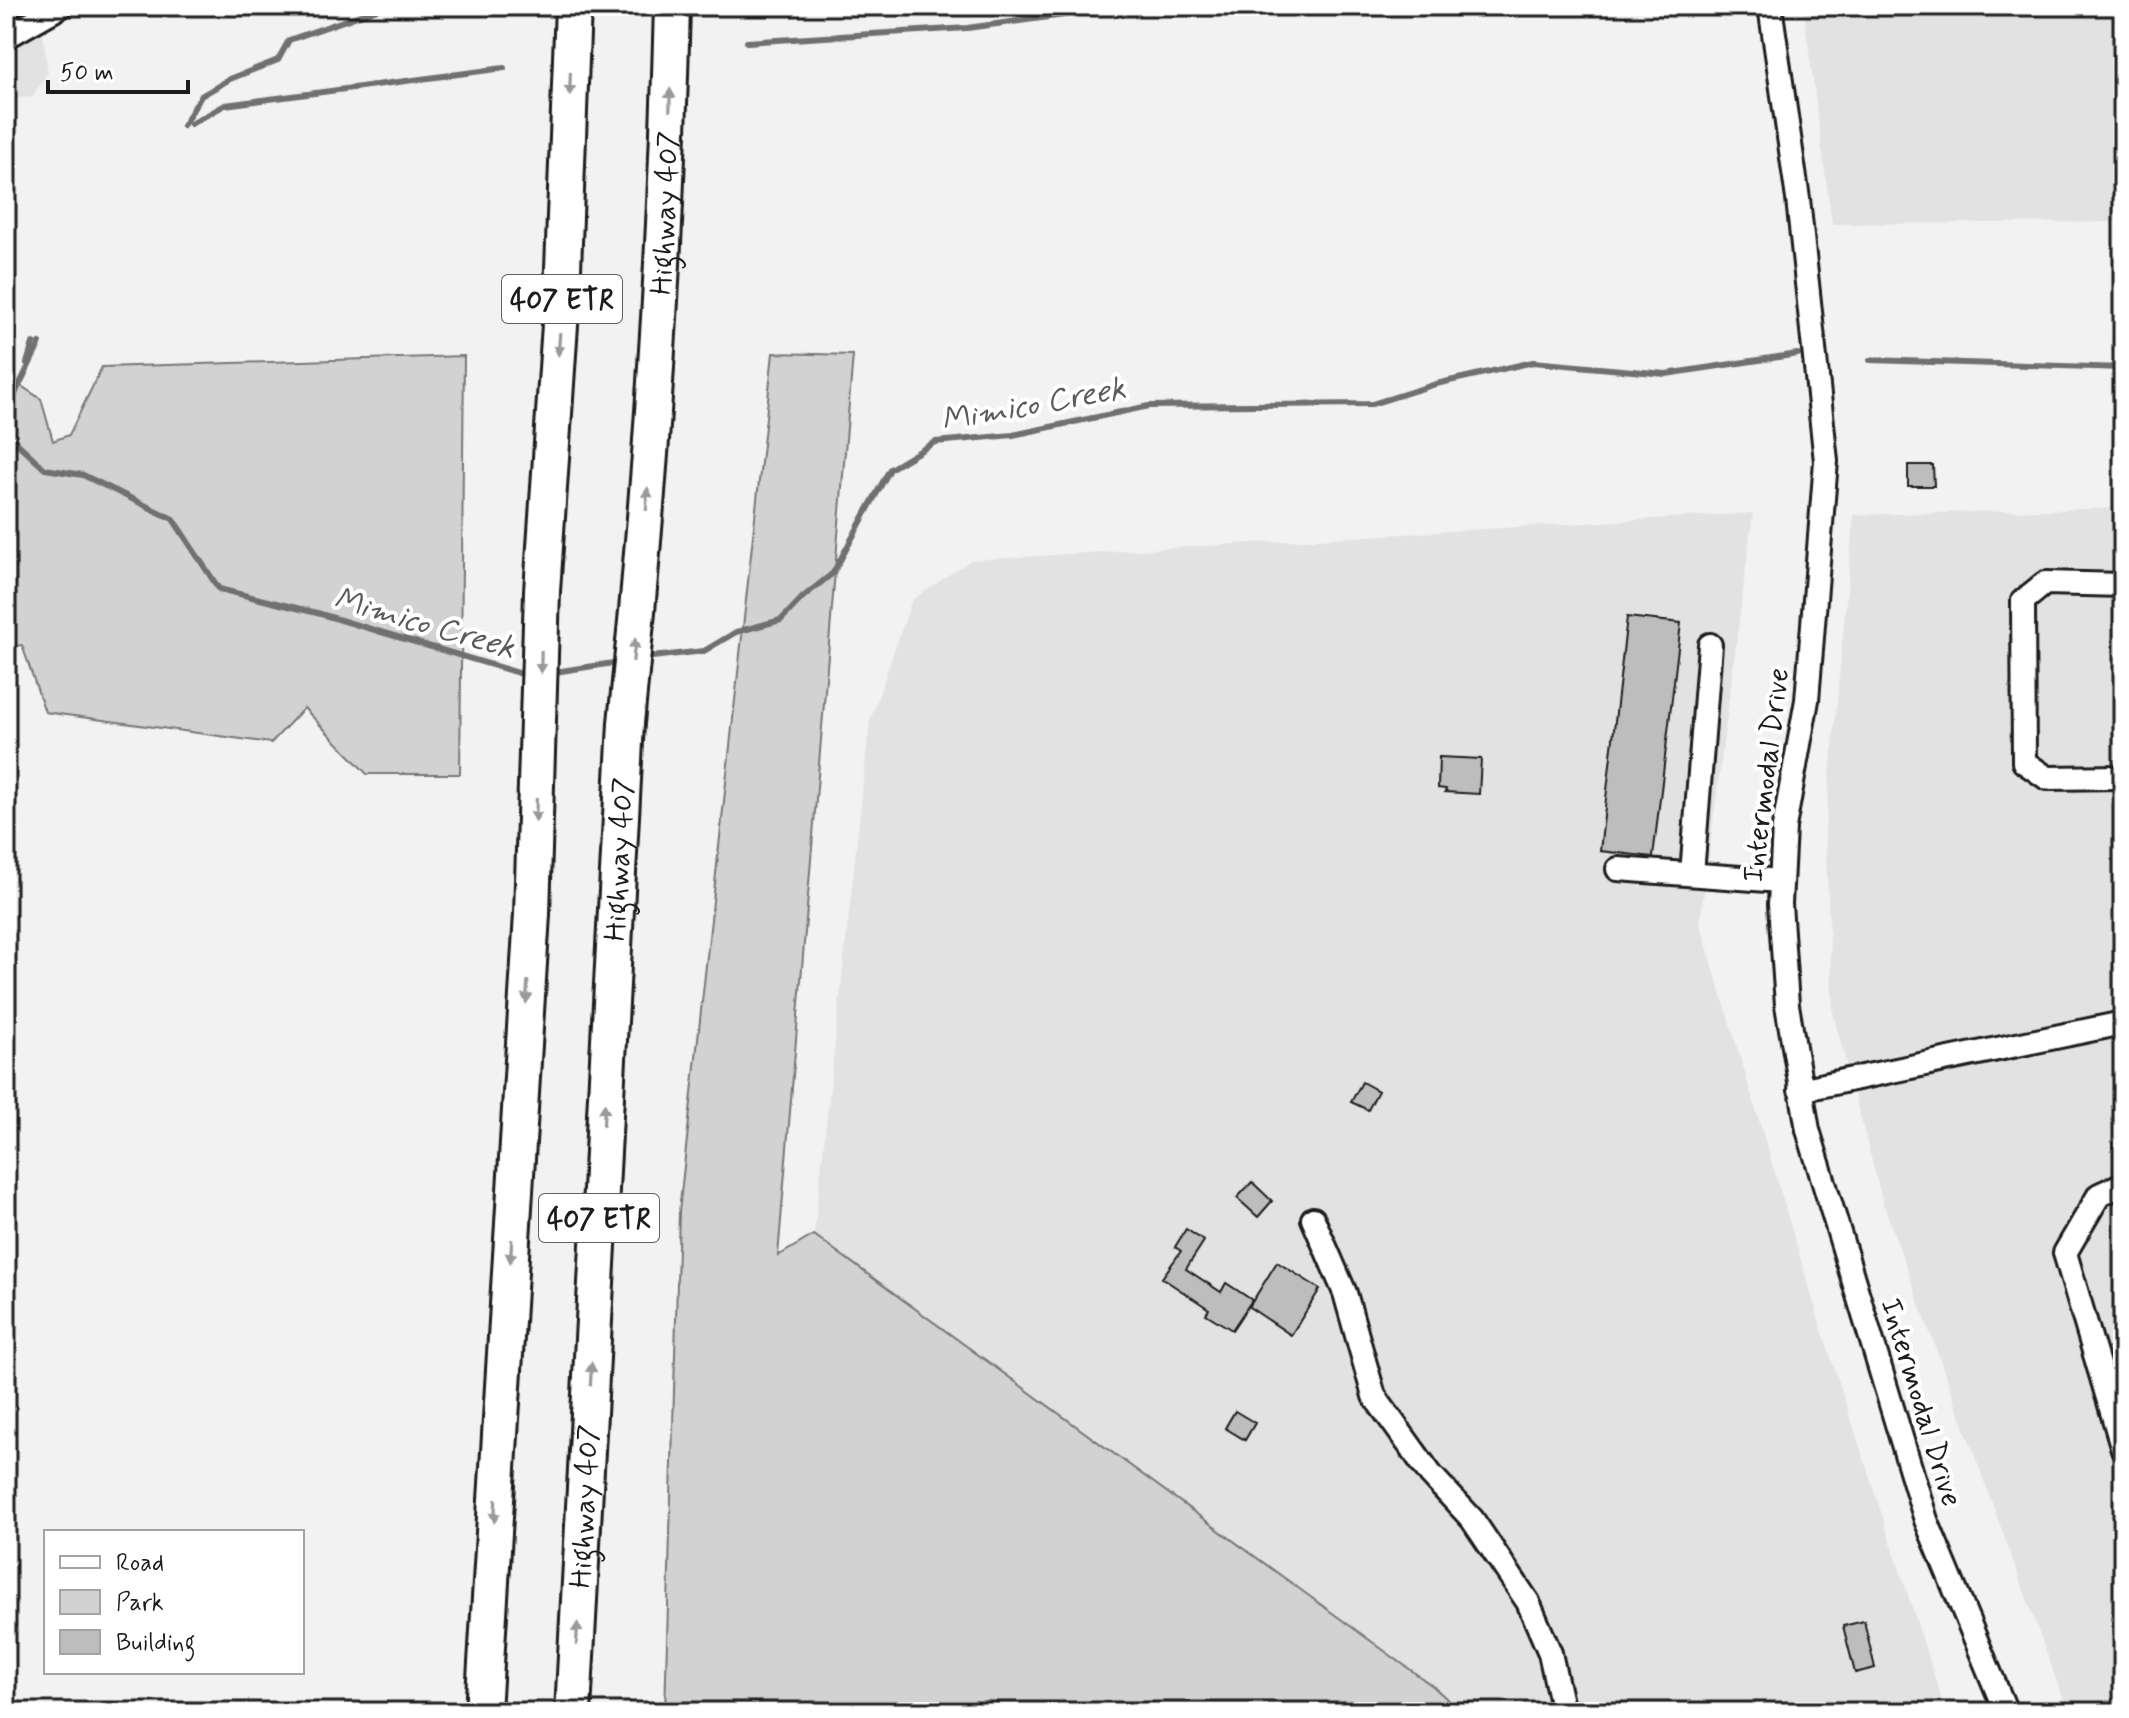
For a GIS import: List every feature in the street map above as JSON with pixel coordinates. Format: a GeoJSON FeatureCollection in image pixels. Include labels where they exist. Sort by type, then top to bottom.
{"type":"FeatureCollection","features":[{"type":"Feature","properties":{"kind":"highway","name":"407 ETR"},"geometry":{"type":"LineString","coordinates":[[483,1712],[530,946],[542,591],[562,295],[573,6]]}},
{"type":"Feature","properties":{"kind":"highway","name":"Highway 407"},"geometry":{"type":"LineString","coordinates":[[573,1712],[626,723],[642,577],[668,175],[672,6]]}},
{"type":"Feature","properties":{"kind":"street"},"geometry":{"type":"LineString","coordinates":[[6,37],[61,6]]}},
{"type":"Feature","properties":{"kind":"street","name":"Intermodal Drive"},"geometry":{"type":"LineString","coordinates":[[1770,6],[1798,199],[1826,461],[1807,700],[1784,827],[1780,904],[1787,1005],[1808,1130],[1926,1520],[2006,1712]]}},
{"type":"Feature","properties":{"kind":"street"},"geometry":{"type":"LineString","coordinates":[[2123,585],[2045,583],[2023,601],[2024,762],[2047,778],[2123,777]]}},
{"type":"Feature","properties":{"kind":"street"},"geometry":{"type":"LineString","coordinates":[[1692,874],[1710,645]]}},
{"type":"Feature","properties":{"kind":"street"},"geometry":{"type":"LineString","coordinates":[[1618,869],[1781,881]]}},
{"type":"Feature","properties":{"kind":"street"},"geometry":{"type":"LineString","coordinates":[[1800,1090],[2123,1023]]}},
{"type":"Feature","properties":{"kind":"street"},"geometry":{"type":"LineString","coordinates":[[2123,1184],[2099,1195],[2065,1253],[2123,1449]]}},
{"type":"Feature","properties":{"kind":"street"},"geometry":{"type":"LineString","coordinates":[[1313,1219],[1345,1293],[1374,1396],[1431,1475],[1472,1519],[1528,1602],[1550,1653],[1563,1712]]}},
{"type":"Feature","properties":{"kind":"shaded area"},"geometry":{"type":"Polygon","coordinates":[[[6,6],[79,6],[42,28],[48,72],[32,97],[6,99],[6,6]]]}},
{"type":"Feature","properties":{"kind":"shaded area"},"geometry":{"type":"Polygon","coordinates":[[[757,6],[883,6],[754,15],[757,6]]]}},
{"type":"Feature","properties":{"kind":"shaded area"},"geometry":{"type":"Polygon","coordinates":[[[1803,6],[2123,6],[2123,222],[1832,224],[1803,6]]]}},
{"type":"Feature","properties":{"kind":"shaded area"},"geometry":{"type":"Polygon","coordinates":[[[2123,508],[2123,1712],[2068,1712],[1883,1203],[1833,1013],[1825,831],[1854,515],[2123,508]]]}},
{"type":"Feature","properties":{"kind":"shaded area"},"geometry":{"type":"Polygon","coordinates":[[[1753,513],[1700,923],[1821,1327],[1946,1712],[1461,1712],[1434,1687],[814,1235],[870,720],[912,600],[971,560],[1753,513]]]}},
{"type":"Feature","properties":{"kind":"green space"},"geometry":{"type":"Polygon","coordinates":[[[773,353],[853,355],[778,1256],[814,1235],[1434,1687],[1461,1712],[665,1712],[679,1212],[773,353]]]}},
{"type":"Feature","properties":{"kind":"green space"},"geometry":{"type":"Polygon","coordinates":[[[464,356],[460,774],[367,774],[304,708],[271,743],[45,712],[22,645],[6,647],[6,376],[41,399],[53,441],[69,435],[102,367],[464,356]]]}},
{"type":"Feature","properties":{"kind":"building"},"geometry":{"type":"Polygon","coordinates":[[[1908,465],[1933,465],[1934,486],[1908,486],[1908,465]]]}},
{"type":"Feature","properties":{"kind":"building"},"geometry":{"type":"Polygon","coordinates":[[[1627,617],[1681,623],[1653,857],[1600,851],[1627,617]]]}},
{"type":"Feature","properties":{"kind":"building"},"geometry":{"type":"Polygon","coordinates":[[[1439,757],[1481,759],[1479,794],[1445,792],[1446,789],[1438,788],[1439,757]]]}},
{"type":"Feature","properties":{"kind":"building"},"geometry":{"type":"Polygon","coordinates":[[[1362,1082],[1378,1091],[1368,1110],[1351,1102],[1362,1082]]]}},
{"type":"Feature","properties":{"kind":"building"},"geometry":{"type":"Polygon","coordinates":[[[1252,1182],[1272,1201],[1258,1217],[1237,1198],[1252,1182]]]}},
{"type":"Feature","properties":{"kind":"building"},"geometry":{"type":"Polygon","coordinates":[[[1186,1229],[1204,1241],[1186,1269],[1221,1292],[1226,1283],[1252,1300],[1232,1330],[1206,1314],[1209,1309],[1162,1278],[1181,1251],[1175,1247],[1186,1229]]]}},
{"type":"Feature","properties":{"kind":"building"},"geometry":{"type":"Polygon","coordinates":[[[1277,1262],[1320,1289],[1291,1335],[1249,1307],[1277,1262]]]}},
{"type":"Feature","properties":{"kind":"building"},"geometry":{"type":"Polygon","coordinates":[[[1235,1411],[1255,1423],[1245,1440],[1225,1428],[1235,1411]]]}},
{"type":"Feature","properties":{"kind":"building"},"geometry":{"type":"Polygon","coordinates":[[[1864,1621],[1875,1668],[1855,1673],[1843,1626],[1864,1621]]]}},
{"type":"Feature","properties":{"kind":"waterway"},"geometry":{"type":"LineString","coordinates":[[183,126],[201,96],[230,79],[278,60],[289,40],[386,6]]}},
{"type":"Feature","properties":{"kind":"waterway"},"geometry":{"type":"LineString","coordinates":[[747,42],[967,28],[1130,6]]}},
{"type":"Feature","properties":{"kind":"waterway"},"geometry":{"type":"LineString","coordinates":[[191,124],[225,105],[504,68]]}},
{"type":"Feature","properties":{"kind":"waterway"},"geometry":{"type":"LineString","coordinates":[[27,363],[33,343]]}},
{"type":"Feature","properties":{"kind":"waterway"},"geometry":{"type":"LineString","coordinates":[[6,412],[40,343]]}},
{"type":"Feature","properties":{"kind":"waterway","name":"Mimico Creek"},"geometry":{"type":"LineString","coordinates":[[643,658],[704,651],[736,632],[781,620],[833,573],[890,469],[935,442],[1013,435],[1149,406],[1372,404],[1436,384],[1533,362],[1666,374],[1798,354]]}},
{"type":"Feature","properties":{"kind":"waterway","name":"Mimico Creek"},"geometry":{"type":"LineString","coordinates":[[1870,360],[2123,368]]}},
{"type":"Feature","properties":{"kind":"waterway","name":"Mimico Creek"},"geometry":{"type":"LineString","coordinates":[[6,433],[45,469],[83,475],[173,519],[219,589],[321,614],[529,676]]}},
{"type":"Feature","properties":{"kind":"waterway","name":"Mimico Creek"},"geometry":{"type":"LineString","coordinates":[[548,673],[620,662]]}}]}
